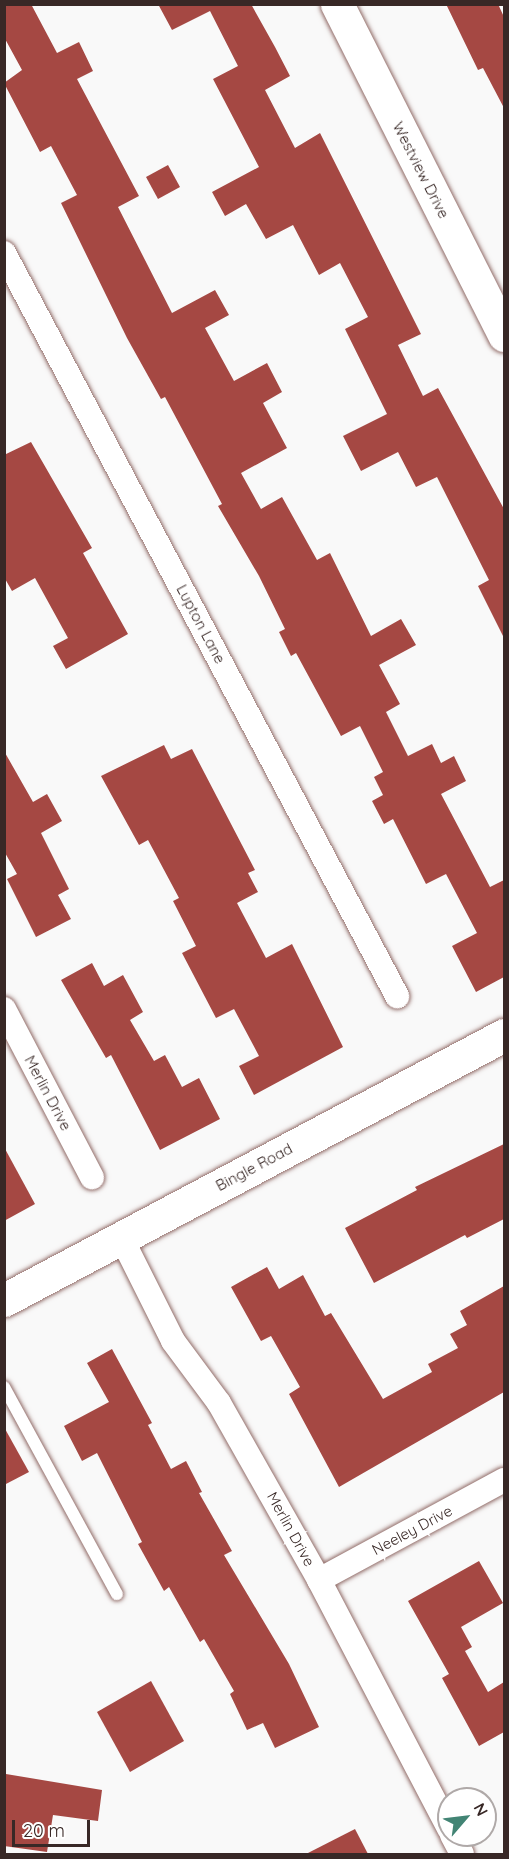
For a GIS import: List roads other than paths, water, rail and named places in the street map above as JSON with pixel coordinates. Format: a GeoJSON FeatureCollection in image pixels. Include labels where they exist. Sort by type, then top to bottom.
{"type":"FeatureCollection","features":[{"type":"Feature","properties":{"kind":"main road","name":"Westview Drive"},"geometry":{"type":"LineString","coordinates":[[337,4],[504,335]]}},
{"type":"Feature","properties":{"kind":"main road","name":"Bingle Road"},"geometry":{"type":"LineString","coordinates":[[4,1300],[504,1035]]}},
{"type":"Feature","properties":{"kind":"street","name":"Lupton Lane"},"geometry":{"type":"LineString","coordinates":[[4,253],[397,996]]}},
{"type":"Feature","properties":{"kind":"street","name":"Merlin Drive"},"geometry":{"type":"LineString","coordinates":[[4,1009],[92,1177]]}},
{"type":"Feature","properties":{"kind":"street","name":"Merlin Drive"},"geometry":{"type":"LineString","coordinates":[[121,1237],[174,1341],[219,1403],[319,1580],[437,1806]]}},
{"type":"Feature","properties":{"kind":"street","name":"Neeley Drive"},"geometry":{"type":"LineString","coordinates":[[319,1580],[504,1479]]}},
{"type":"Feature","properties":{"kind":"lane"},"geometry":{"type":"LineString","coordinates":[[4,1387],[117,1594]]}}]}
